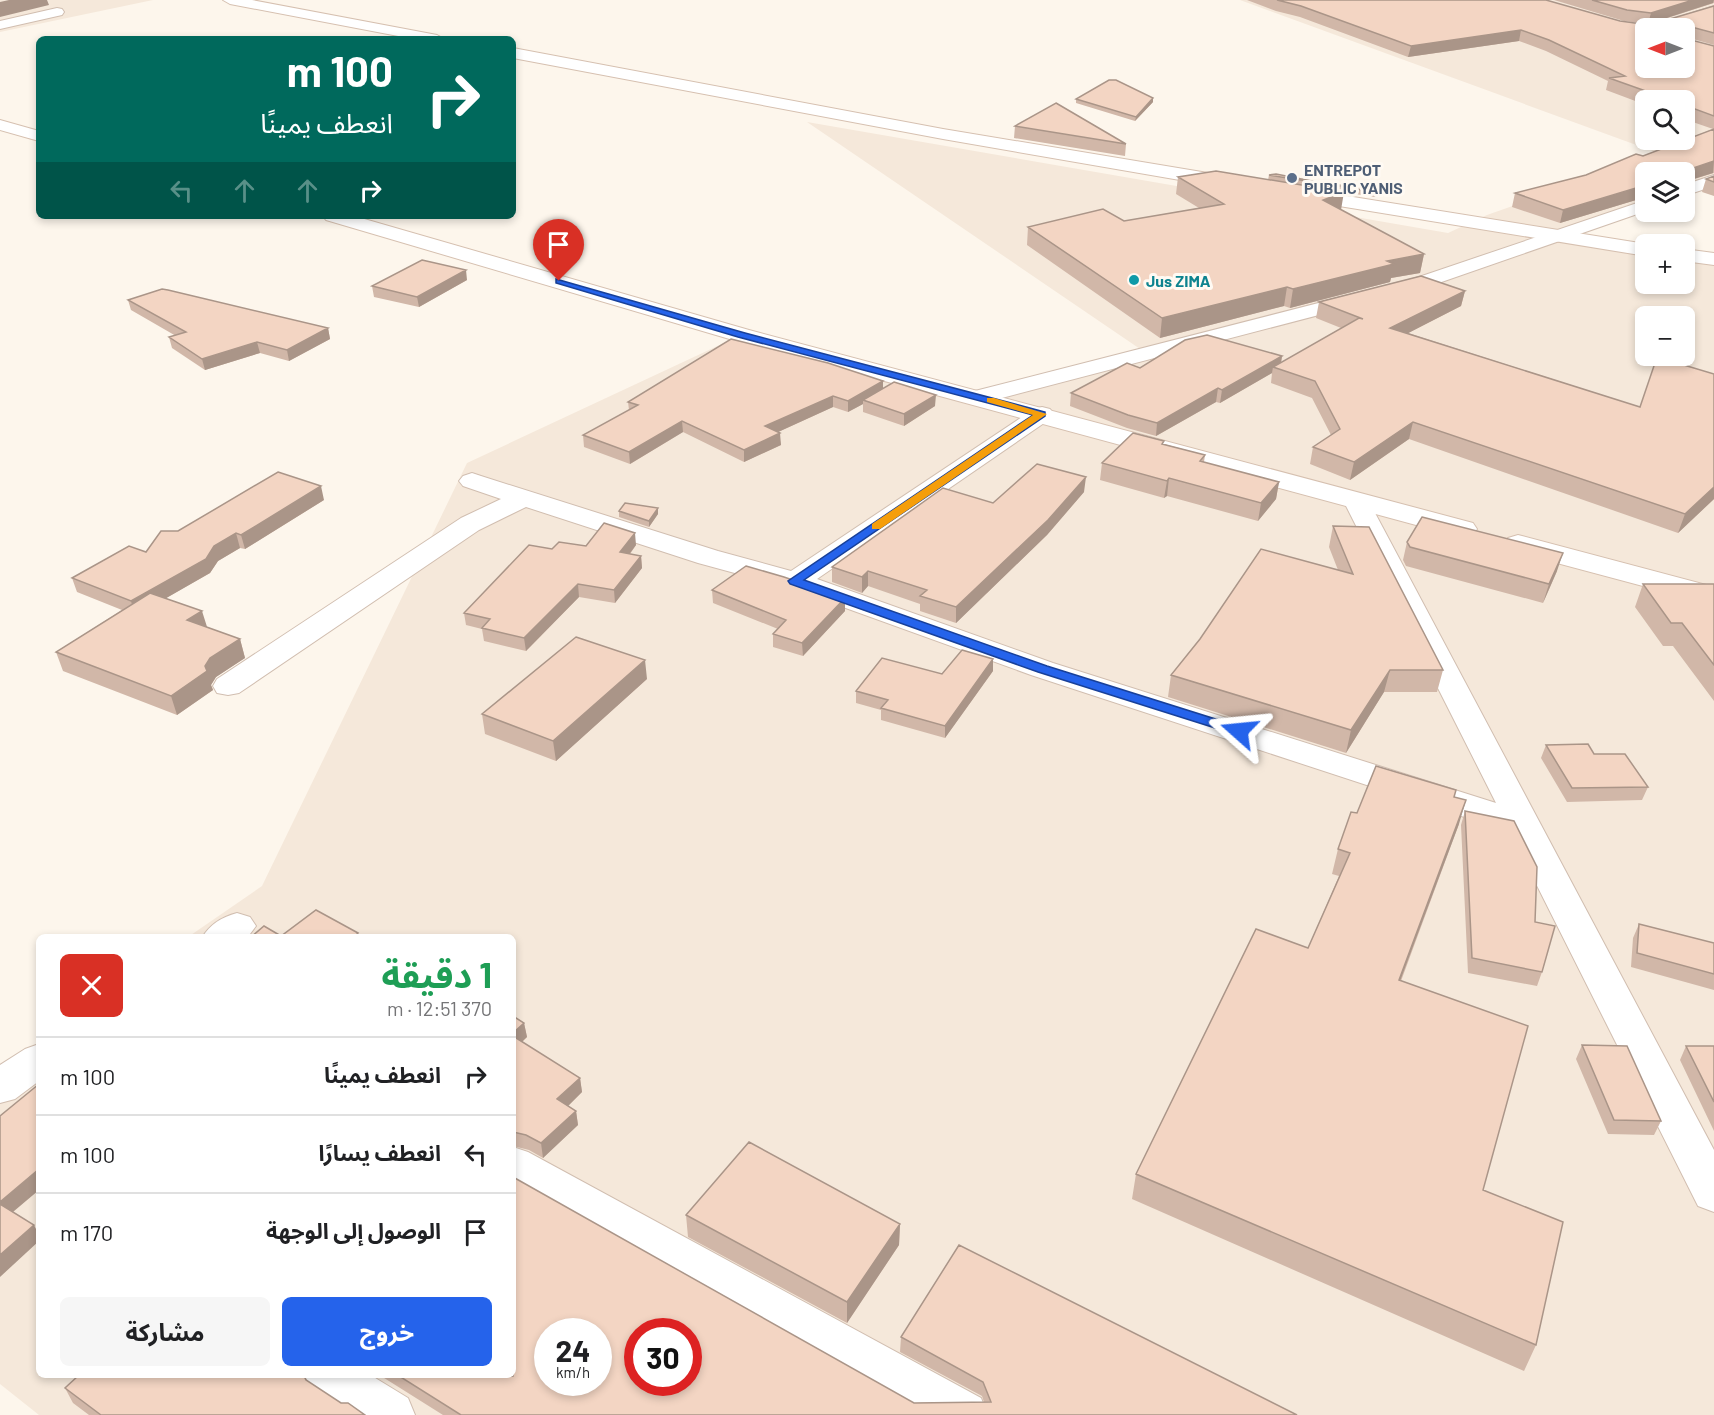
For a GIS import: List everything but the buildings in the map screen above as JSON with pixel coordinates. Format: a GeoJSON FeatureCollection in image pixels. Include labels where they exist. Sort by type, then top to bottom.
{"type":"FeatureCollection","features":[{"type":"Feature","properties":{"kind":"main road"},"geometry":{"type":"LineString","coordinates":[[230,0],[421,36]]}},
{"type":"Feature","properties":{"kind":"main road"},"geometry":{"type":"LineString","coordinates":[[516,54],[943,134],[1248,186]]}},
{"type":"Feature","properties":{"kind":"main road"},"geometry":{"type":"LineString","coordinates":[[0,125],[36,135]]}},
{"type":"Feature","properties":{"kind":"main road"},"geometry":{"type":"LineString","coordinates":[[1284,192],[1635,248]]}},
{"type":"Feature","properties":{"kind":"main road"},"geometry":{"type":"LineString","coordinates":[[343,219],[741,335],[1714,596]]}},
{"type":"Feature","properties":{"kind":"main road"},"geometry":{"type":"LineString","coordinates":[[1695,256],[1714,259]]}},
{"type":"Feature","properties":{"kind":"street"},"geometry":{"type":"LineString","coordinates":[[0,25],[57,12]]}},
{"type":"Feature","properties":{"kind":"street"},"geometry":{"type":"LineString","coordinates":[[1695,187],[1714,180]]}},
{"type":"Feature","properties":{"kind":"street"},"geometry":{"type":"LineString","coordinates":[[979,397],[1423,282],[1635,209]]}},
{"type":"Feature","properties":{"kind":"street"},"geometry":{"type":"LineString","coordinates":[[795,581],[1042,414]]}},
{"type":"Feature","properties":{"kind":"street"},"geometry":{"type":"LineString","coordinates":[[472,481],[708,557],[795,581],[1042,669],[1523,824]]}},
{"type":"Feature","properties":{"kind":"street"},"geometry":{"type":"LineString","coordinates":[[228,686],[470,524],[524,498]]}},
{"type":"Feature","properties":{"kind":"street"},"geometry":{"type":"LineString","coordinates":[[1357,502],[1714,1193]]}},
{"type":"Feature","properties":{"kind":"street"},"geometry":{"type":"LineString","coordinates":[[0,1087],[36,1062]]}},
{"type":"Feature","properties":{"kind":"street"},"geometry":{"type":"LineString","coordinates":[[516,1167],[963,1415]]}},
{"type":"Feature","properties":{"kind":"street"},"geometry":{"type":"LineString","coordinates":[[333,1378],[390,1415]]}},
{"type":"Feature","properties":{"kind":"shaded area"},"geometry":{"type":"Polygon","coordinates":[[[0,0],[153,0],[0,32],[0,0]]]}},
{"type":"Feature","properties":{"kind":"shaded area"},"geometry":{"type":"Polygon","coordinates":[[[1240,0],[1714,0],[1714,180],[1695,187],[1695,162],[1638,162],[1661,154],[1650,150],[1695,150],[1695,90],[1635,90],[1635,144],[1240,0]]]}},
{"type":"Feature","properties":{"kind":"shaded area"},"geometry":{"type":"Polygon","coordinates":[[[807,122],[1448,233],[1487,215],[1635,163],[1635,209],[1560,236],[1635,247],[1635,294],[1695,294],[1695,255],[1714,258],[1714,1415],[39,1415],[0,1384],[0,1069],[36,1044],[36,1378],[516,1378],[516,934],[192,934],[262,886],[467,463],[741,335],[979,397],[1146,353],[807,122]]]}},
{"type":"Feature","properties":{"kind":"slow traffic"},"geometry":{"type":"LineString","coordinates":[[876,526],[1042,414],[990,400]]}},
{"type":"Feature","properties":{"kind":"place","name":"ENTREPOT PUBLIC YANIS"},"geometry":{"type":"Point","coordinates":[1292,178]}},
{"type":"Feature","properties":{"kind":"place","name":"Jus ZIMA"},"geometry":{"type":"Point","coordinates":[1134,280]}},
{"type":"Feature","properties":{"kind":"route"},"geometry":{"type":"LineString","coordinates":[[559,281],[741,335],[1042,414],[795,581],[1042,669],[1239,731]]}}]}
